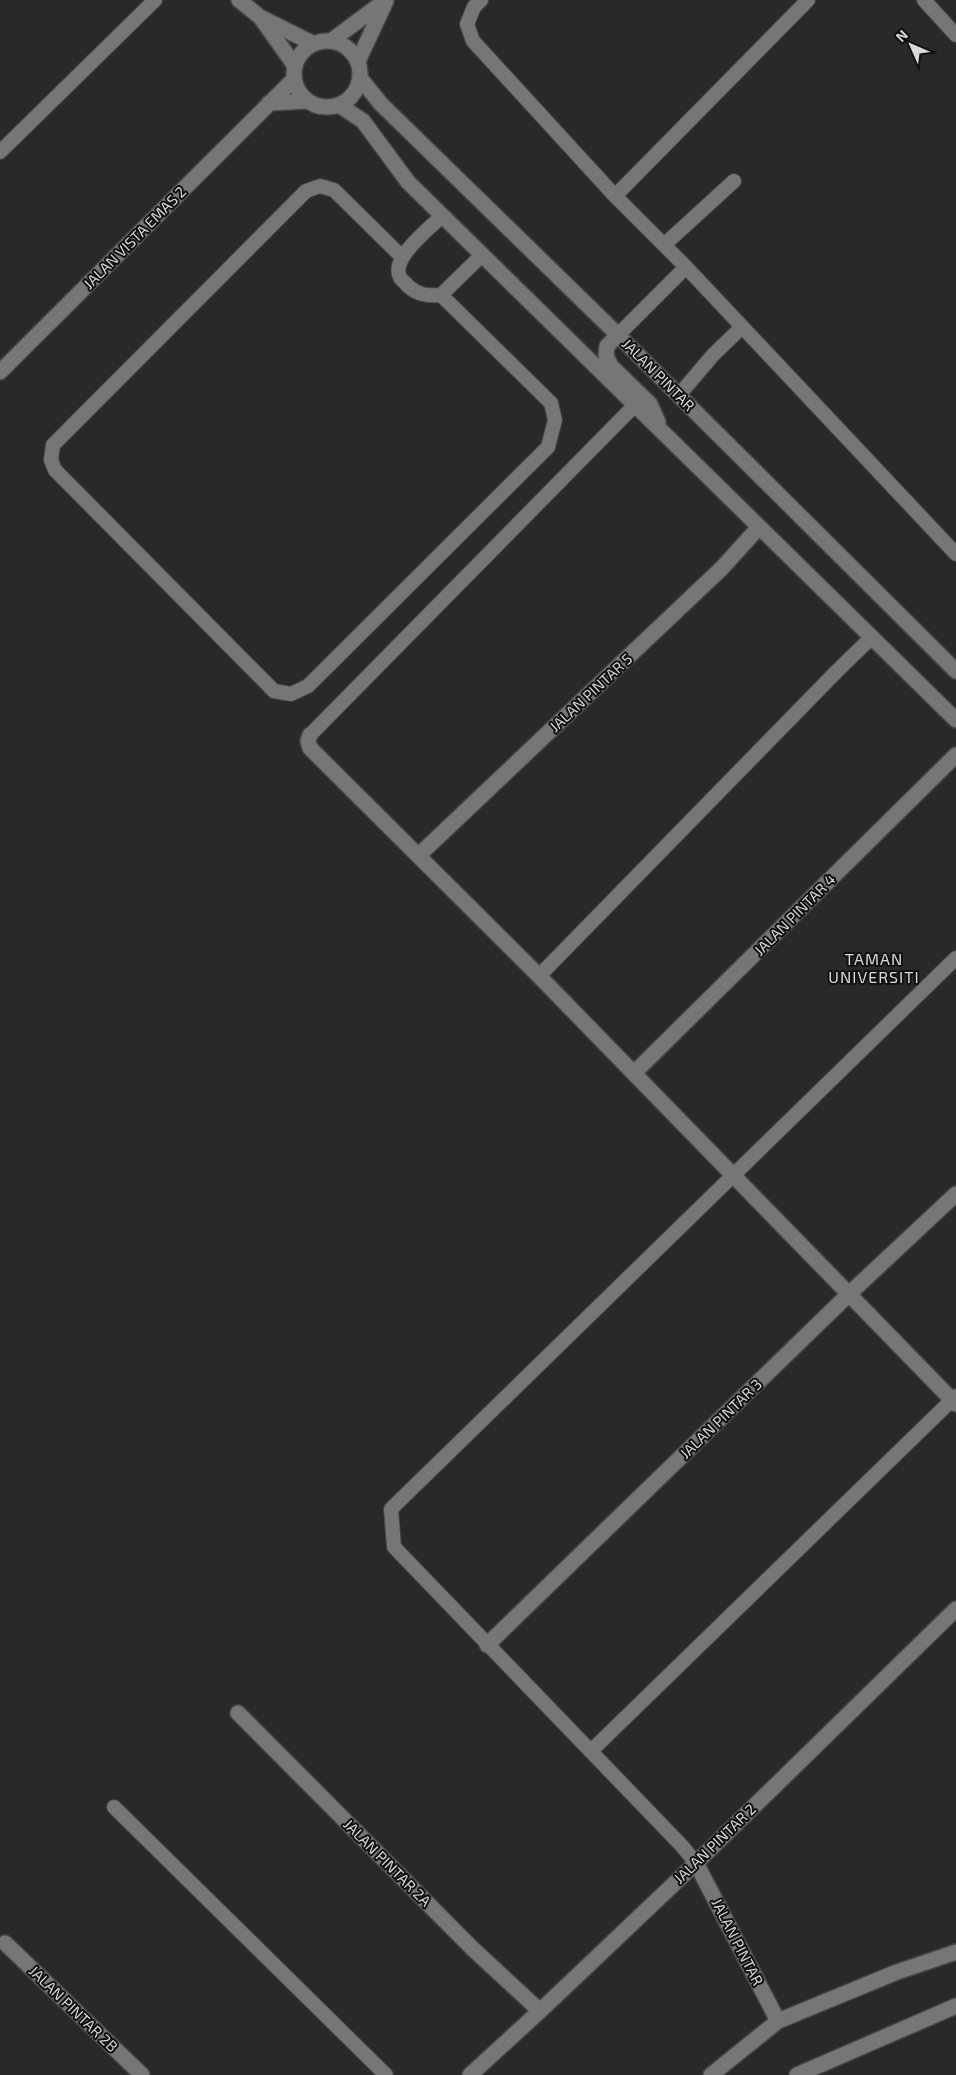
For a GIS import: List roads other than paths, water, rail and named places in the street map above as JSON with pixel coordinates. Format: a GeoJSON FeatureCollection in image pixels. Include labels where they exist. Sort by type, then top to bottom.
{"type":"FeatureCollection","features":[{"type":"Feature","properties":{"kind":"street"},"geometry":{"type":"LineString","coordinates":[[239,0],[260,17],[314,44]]}},
{"type":"Feature","properties":{"kind":"street"},"geometry":{"type":"LineString","coordinates":[[294,72],[302,52],[314,44],[331,41],[386,0]]}},
{"type":"Feature","properties":{"kind":"street"},"geometry":{"type":"LineString","coordinates":[[358,62],[386,0]]}},
{"type":"Feature","properties":{"kind":"street"},"geometry":{"type":"LineString","coordinates":[[260,17],[294,72],[298,91],[307,101],[317,106],[328,108],[339,105],[351,98],[360,78],[358,62],[347,48],[331,41]]}},
{"type":"Feature","properties":{"kind":"street","name":"JALAN VISTA EMAS 2"},"geometry":{"type":"LineString","coordinates":[[0,372],[269,103],[294,72]]}},
{"type":"Feature","properties":{"kind":"street","name":"JALAN PINTAR"},"geometry":{"type":"LineString","coordinates":[[360,78],[381,104],[618,335],[956,671]]}},
{"type":"Feature","properties":{"kind":"street"},"geometry":{"type":"LineString","coordinates":[[269,103],[307,101]]}},
{"type":"Feature","properties":{"kind":"street"},"geometry":{"type":"LineString","coordinates":[[339,105],[363,121],[408,182],[442,216],[956,720]]}},
{"type":"Feature","properties":{"kind":"street"},"geometry":{"type":"LineString","coordinates":[[618,335],[608,346],[606,356],[608,361],[650,404],[651,410],[663,433]]}},
{"type":"Feature","properties":{"kind":"street","name":"JALAN PINTAR 5"},"geometry":{"type":"LineString","coordinates":[[419,855],[722,568],[759,527]]}},
{"type":"Feature","properties":{"kind":"street"},"geometry":{"type":"LineString","coordinates":[[310,735],[308,741],[310,748],[539,976],[955,1400]]}},
{"type":"Feature","properties":{"kind":"street","name":"JALAN PINTAR 4"},"geometry":{"type":"LineString","coordinates":[[634,1073],[956,756]]}},
{"type":"Feature","properties":{"kind":"street","name":"JALAN PINTAR 3"},"geometry":{"type":"LineString","coordinates":[[487,1645],[956,1194]]}},
{"type":"Feature","properties":{"kind":"street","name":"JALAN PINTAR 2"},"geometry":{"type":"LineString","coordinates":[[470,2075],[696,1864],[956,1609]]}},
{"type":"Feature","properties":{"kind":"street","name":"JALAN PINTAR 2A"},"geometry":{"type":"LineString","coordinates":[[238,1712],[473,1949],[540,2011]]}},
{"type":"Feature","properties":{"kind":"street","name":"JALAN PINTAR"},"geometry":{"type":"LineString","coordinates":[[696,1864],[778,2021]]}},
{"type":"Feature","properties":{"kind":"street","name":"JALAN PINTAR 2B"},"geometry":{"type":"LineString","coordinates":[[5,1943],[142,2075]]}},
{"type":"Feature","properties":{"kind":"street"},"geometry":{"type":"LineString","coordinates":[[711,2075],[778,2021],[897,1972],[956,1952]]}},
{"type":"Feature","properties":{"kind":"street"},"geometry":{"type":"LineString","coordinates":[[797,2075],[956,2006]]}},
{"type":"Feature","properties":{"kind":"lane"},"geometry":{"type":"LineString","coordinates":[[0,152],[155,0]]}},
{"type":"Feature","properties":{"kind":"lane"},"geometry":{"type":"LineString","coordinates":[[481,0],[474,7],[467,24],[473,41],[615,196],[686,267],[956,554]]}},
{"type":"Feature","properties":{"kind":"lane"},"geometry":{"type":"LineString","coordinates":[[615,196],[808,0]]}},
{"type":"Feature","properties":{"kind":"lane"},"geometry":{"type":"LineString","coordinates":[[924,0],[956,35]]}},
{"type":"Feature","properties":{"kind":"lane"},"geometry":{"type":"LineString","coordinates":[[664,245],[734,180]]}},
{"type":"Feature","properties":{"kind":"lane"},"geometry":{"type":"LineString","coordinates":[[401,256],[334,190],[320,186],[306,190],[53,445],[51,460],[55,470],[274,691],[290,694],[308,686],[548,447],[555,420],[551,403],[440,295]]}},
{"type":"Feature","properties":{"kind":"lane"},"geometry":{"type":"LineString","coordinates":[[442,216],[401,256],[398,266],[400,277],[409,287],[428,296],[440,295],[482,255]]}},
{"type":"Feature","properties":{"kind":"lane"},"geometry":{"type":"LineString","coordinates":[[618,335],[686,267]]}},
{"type":"Feature","properties":{"kind":"lane"},"geometry":{"type":"LineString","coordinates":[[679,396],[713,355],[742,328]]}},
{"type":"Feature","properties":{"kind":"lane"},"geometry":{"type":"LineString","coordinates":[[310,735],[635,405]]}},
{"type":"Feature","properties":{"kind":"lane"},"geometry":{"type":"LineString","coordinates":[[539,976],[837,671],[872,638]]}},
{"type":"Feature","properties":{"kind":"lane"},"geometry":{"type":"LineString","coordinates":[[696,1864],[682,1846],[394,1547],[391,1509],[956,958]]}},
{"type":"Feature","properties":{"kind":"lane"},"geometry":{"type":"LineString","coordinates":[[591,1751],[955,1400]]}},
{"type":"Feature","properties":{"kind":"lane"},"geometry":{"type":"LineString","coordinates":[[114,1807],[386,2075]]}},
{"type":"Feature","properties":{"kind":"district","name":"TAMAN UNIVERSITI"},"geometry":{"type":"Point","coordinates":[874,968]}}]}
